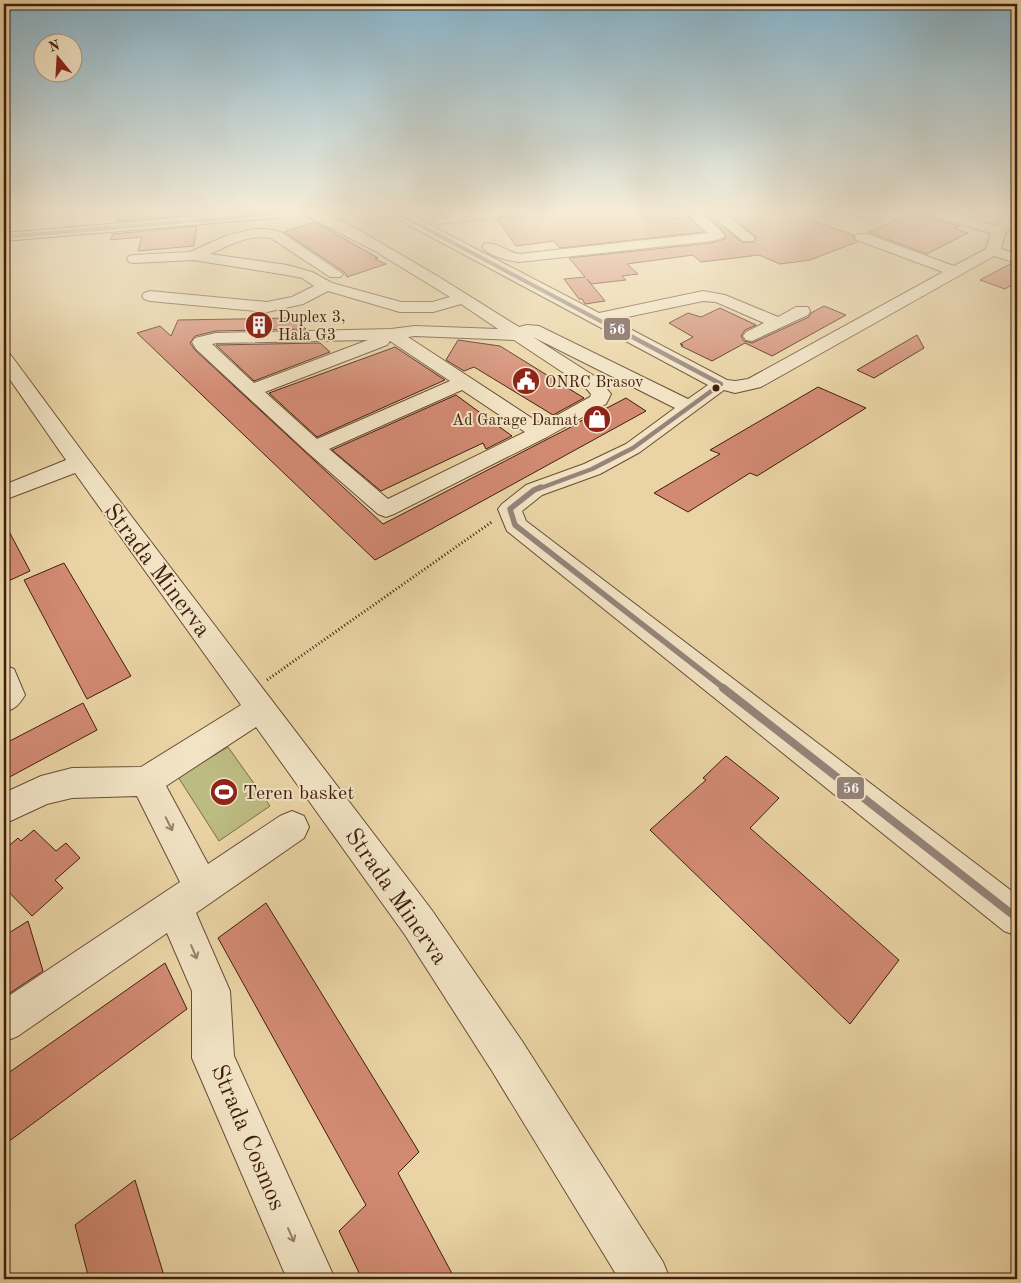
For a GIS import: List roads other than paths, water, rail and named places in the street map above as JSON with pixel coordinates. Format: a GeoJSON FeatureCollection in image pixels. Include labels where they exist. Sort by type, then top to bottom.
{"type":"FeatureCollection","features":[{"type":"Feature","properties":{"kind":"street"},"geometry":{"type":"LineString","coordinates":[[300,273],[326,286],[400,307],[440,306],[462,299]]}},
{"type":"Feature","properties":{"kind":"street"},"geometry":{"type":"LineString","coordinates":[[333,273],[376,301]]}},
{"type":"Feature","properties":{"kind":"street"},"geometry":{"type":"LineString","coordinates":[[424,273],[517,335],[592,383],[601,394],[599,400],[540,434],[386,510],[314,448],[202,345],[202,342],[216,338],[390,334],[416,331],[517,335],[527,330],[538,332],[689,407]]}},
{"type":"Feature","properties":{"kind":"street"},"geometry":{"type":"LineString","coordinates":[[511,273],[721,384],[735,387],[754,383],[951,273]]}},
{"type":"Feature","properties":{"kind":"street"},"geometry":{"type":"LineString","coordinates":[[150,296],[267,307],[297,301],[326,286]]}},
{"type":"Feature","properties":{"kind":"street"},"geometry":{"type":"LineString","coordinates":[[598,318],[703,296],[719,298],[778,323]]}},
{"type":"Feature","properties":{"kind":"street"},"geometry":{"type":"LineString","coordinates":[[752,336],[802,311]]}},
{"type":"Feature","properties":{"kind":"street"},"geometry":{"type":"LineString","coordinates":[[390,334],[540,434]]}},
{"type":"Feature","properties":{"kind":"street"},"geometry":{"type":"LineString","coordinates":[[251,391],[381,341],[390,334]]}},
{"type":"Feature","properties":{"kind":"street","name":"Strada Minerva"},"geometry":{"type":"LineString","coordinates":[[4,358],[79,463],[418,922],[512,1064],[646,1279]]}},
{"type":"Feature","properties":{"kind":"street"},"geometry":{"type":"LineString","coordinates":[[314,448],[462,383]]}},
{"type":"Feature","properties":{"kind":"street"},"geometry":{"type":"LineString","coordinates":[[721,384],[633,448],[592,469],[534,490],[510,510],[515,525],[1017,918]]}},
{"type":"Feature","properties":{"kind":"street"},"geometry":{"type":"LineString","coordinates":[[4,493],[79,463]]}},
{"type":"Feature","properties":{"kind":"street"},"geometry":{"type":"LineString","coordinates":[[4,677],[10,691],[10,696],[4,700]]}},
{"type":"Feature","properties":{"kind":"street"},"geometry":{"type":"LineString","coordinates":[[4,809],[42,791],[72,783],[146,781],[255,700]]}},
{"type":"Feature","properties":{"kind":"street","name":"Strada Cosmos"},"geometry":{"type":"LineString","coordinates":[[146,781],[188,899],[211,992],[213,1058],[311,1279]]}},
{"type":"Feature","properties":{"kind":"street"},"geometry":{"type":"LineString","coordinates":[[4,1022],[292,827]]}},
{"type":"Feature","properties":{"kind":"place","name":"Duplex 3, Hala G3"},"geometry":{"type":"Point","coordinates":[259,325]}},
{"type":"Feature","properties":{"kind":"place","name":"ONRC Brasov"},"geometry":{"type":"Point","coordinates":[526,381]}},
{"type":"Feature","properties":{"kind":"place","name":"Ad Garage Damat"},"geometry":{"type":"Point","coordinates":[597,419]}},
{"type":"Feature","properties":{"kind":"place","name":"Teren basket"},"geometry":{"type":"Point","coordinates":[224,792]}}]}
